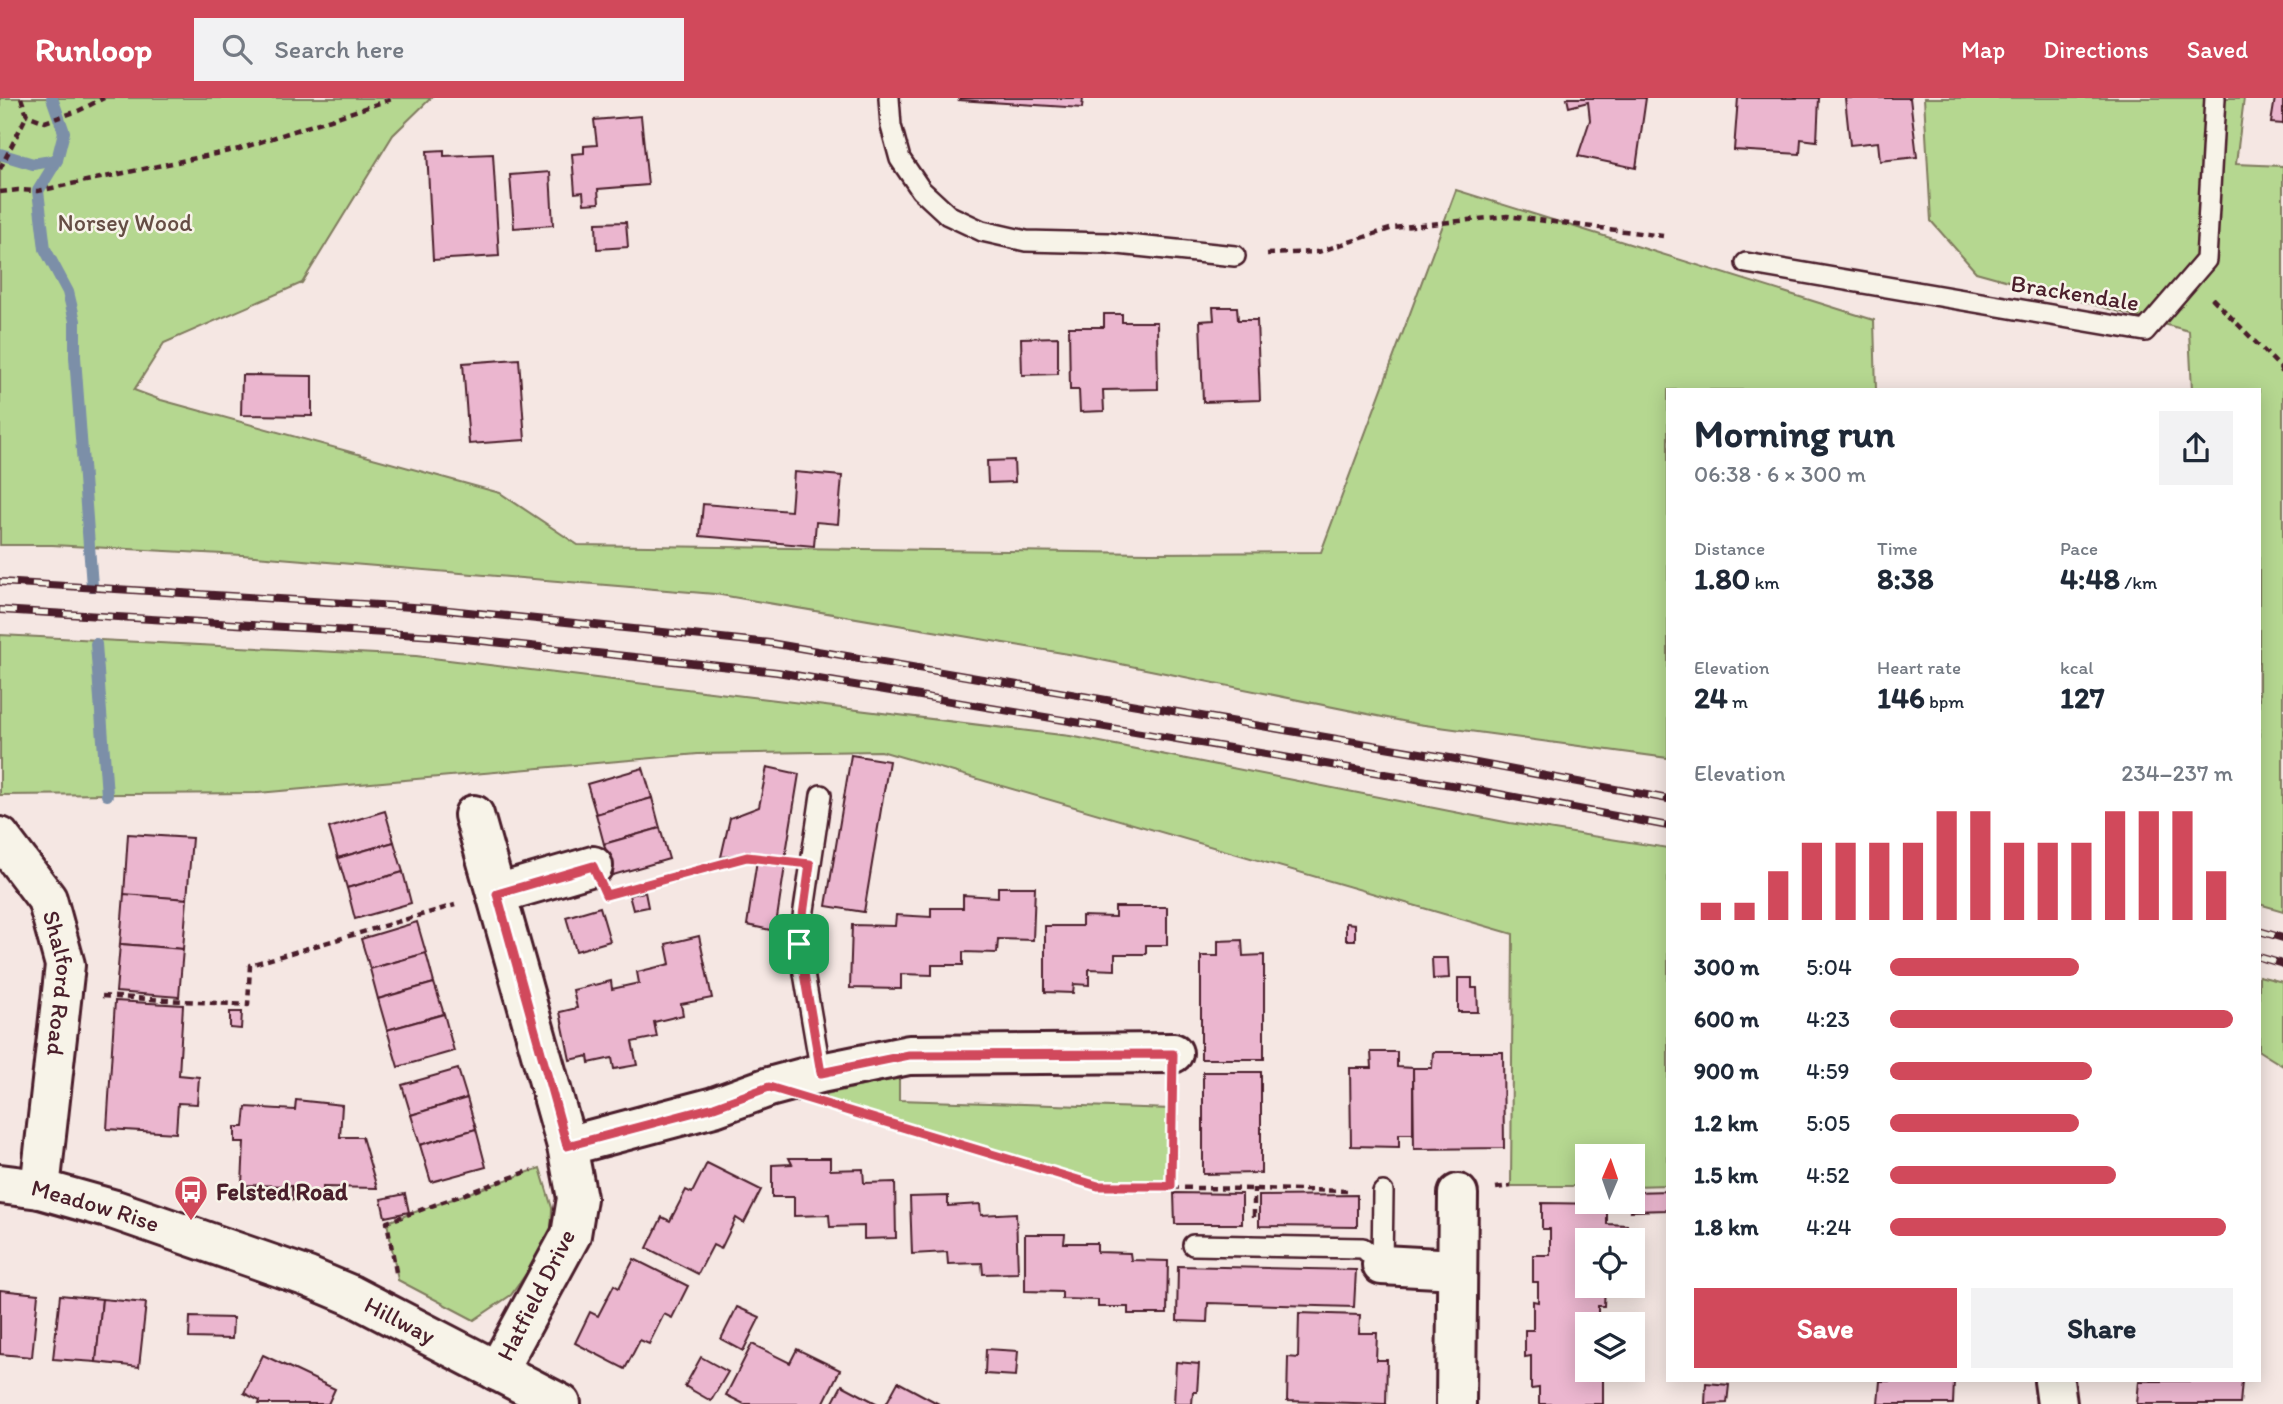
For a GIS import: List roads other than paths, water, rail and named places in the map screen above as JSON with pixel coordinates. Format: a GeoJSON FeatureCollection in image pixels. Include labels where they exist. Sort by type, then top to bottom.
{"type":"FeatureCollection","features":[{"type":"Feature","properties":{"kind":"street","name":"Hatfield Drive"},"geometry":{"type":"LineString","coordinates":[[474,815],[568,1153],[577,1198],[571,1235],[497,1371]]}},
{"type":"Feature","properties":{"kind":"street","name":"Shalford Road"},"geometry":{"type":"LineString","coordinates":[[0,837],[47,899],[65,965],[40,1189]]}},
{"type":"Feature","properties":{"kind":"street"},"geometry":{"type":"LineString","coordinates":[[497,894],[593,866]]}},
{"type":"Feature","properties":{"kind":"street"},"geometry":{"type":"LineString","coordinates":[[568,1153],[769,1087],[909,1055],[1173,1054]]}},
{"type":"Feature","properties":{"kind":"street","name":"Meadow Rise"},"geometry":{"type":"LineString","coordinates":[[0,1184],[40,1189],[115,1210],[230,1249]]}},
{"type":"Feature","properties":{"kind":"street"},"geometry":{"type":"LineString","coordinates":[[1456,1404],[1458,1194]]}},
{"type":"Feature","properties":{"kind":"street","name":"Hillway"},"geometry":{"type":"LineString","coordinates":[[230,1249],[308,1277],[380,1310],[561,1404]]}},
{"type":"Feature","properties":{"kind":"street"},"geometry":{"type":"LineString","coordinates":[[1382,1265],[1456,1269]]}},
{"type":"Feature","properties":{"kind":"street"},"geometry":{"type":"LineString","coordinates":[[2054,1382],[2057,1404]]}},
{"type":"Feature","properties":{"kind":"lane"},"geometry":{"type":"LineString","coordinates":[[889,98],[891,126],[900,159],[921,190],[948,215],[982,231],[1026,241],[1108,243],[1235,256]]}},
{"type":"Feature","properties":{"kind":"lane","name":"Brackendale"},"geometry":{"type":"LineString","coordinates":[[1746,263],[2145,331],[2206,260],[2215,98]]}},
{"type":"Feature","properties":{"kind":"lane"},"geometry":{"type":"LineString","coordinates":[[821,795],[799,944],[821,1073]]}},
{"type":"Feature","properties":{"kind":"lane"},"geometry":{"type":"LineString","coordinates":[[1382,1265],[1383,1192]]}},
{"type":"Feature","properties":{"kind":"lane"},"geometry":{"type":"LineString","coordinates":[[1193,1245],[1363,1248],[1382,1265]]}},
{"type":"Feature","properties":{"kind":"waterway"},"geometry":{"type":"LineString","coordinates":[[52,98],[64,132],[57,160],[38,191],[45,249],[68,292],[75,321],[75,357],[92,586]]}},
{"type":"Feature","properties":{"kind":"waterway"},"geometry":{"type":"LineString","coordinates":[[0,154],[33,164],[57,160]]}},
{"type":"Feature","properties":{"kind":"waterway"},"geometry":{"type":"LineString","coordinates":[[96,644],[107,795]]}},
{"type":"Feature","properties":{"kind":"railway"},"geometry":{"type":"LineString","coordinates":[[0,582],[429,608],[770,643],[1450,758],[1666,799]]}},
{"type":"Feature","properties":{"kind":"railway"},"geometry":{"type":"LineString","coordinates":[[0,610],[436,636],[777,672],[1457,786],[1666,826]]}},
{"type":"Feature","properties":{"kind":"railway"},"geometry":{"type":"LineString","coordinates":[[2261,932],[2283,938]]}},
{"type":"Feature","properties":{"kind":"railway"},"geometry":{"type":"LineString","coordinates":[[2261,958],[2283,964]]}},
{"type":"Feature","properties":{"kind":"place","name":"Felsted Road"},"geometry":{"type":"Point","coordinates":[191,1222]}},
{"type":"Feature","properties":{"kind":"park label","name":"Norsey Wood"},"geometry":{"type":"Point","coordinates":[125,223]}}]}
